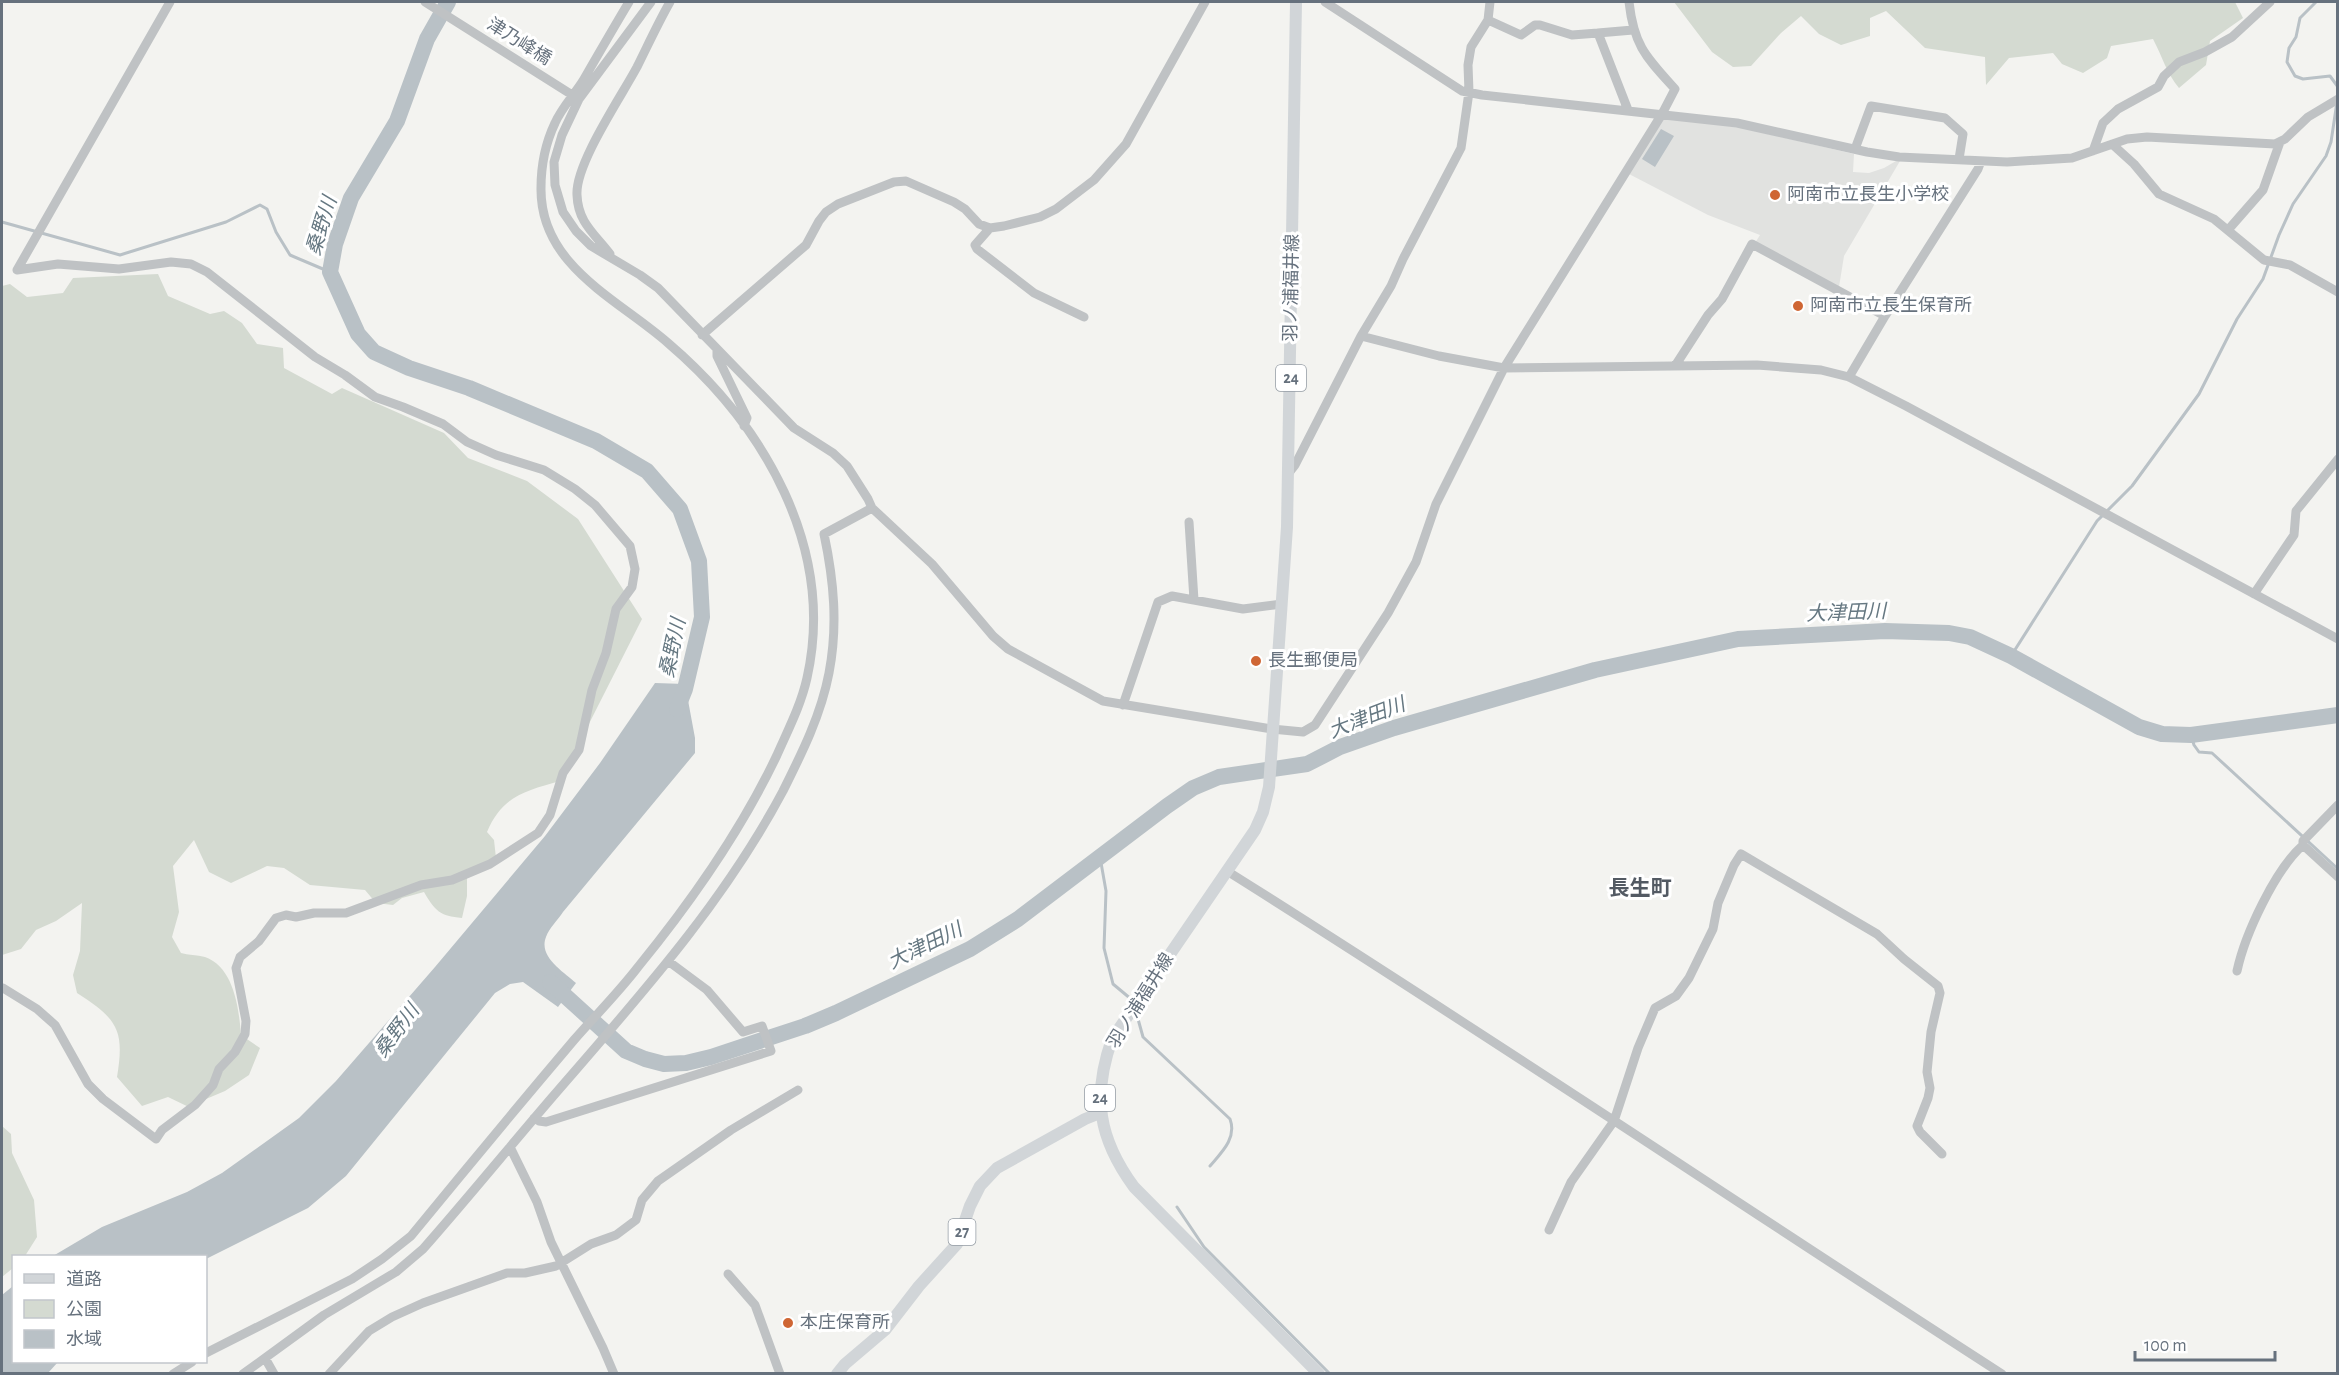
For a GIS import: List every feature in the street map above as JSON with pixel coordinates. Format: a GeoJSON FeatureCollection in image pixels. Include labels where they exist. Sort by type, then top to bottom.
{"type":"FeatureCollection","features":[{"type":"Feature","properties":{"kind":"main road","name":"羽ノ浦福井線"},"geometry":{"type":"LineString","coordinates":[[1296,2],[1288,474],[1282,604],[1272,729],[1273,753],[1269,787],[1263,812],[1227,871],[1113,1039],[1103,1065],[1100,1113],[1119,1167],[1134,1187],[1319,1374]]}},
{"type":"Feature","properties":{"kind":"main road","name":"27"},"geometry":{"type":"LineString","coordinates":[[837,1374],[845,1364],[885,1330],[919,1286],[957,1244],[970,1206],[980,1186],[997,1168],[1100,1113]]}},
{"type":"Feature","properties":{"kind":"street"},"geometry":{"type":"LineString","coordinates":[[3,988],[37,1008],[55,1025],[88,1084],[103,1099],[156,1139],[162,1131],[195,1105],[213,1085],[219,1069],[235,1052],[245,1034],[246,1021],[236,968],[240,957],[259,941],[276,918],[285,915],[346,913],[421,885],[452,880],[490,864],[538,832],[550,815],[563,774],[579,750],[592,690],[606,653],[616,609],[632,587],[635,569],[630,546],[595,505],[575,489],[544,470],[496,456],[467,442],[442,424],[375,397],[315,357],[207,272],[191,264],[171,262],[119,269],[58,264],[17,270],[170,2]]}},
{"type":"Feature","properties":{"kind":"street","name":"津乃峰橋"},"geometry":{"type":"LineString","coordinates":[[425,2],[572,95]]}},
{"type":"Feature","properties":{"kind":"street"},"geometry":{"type":"LineString","coordinates":[[207,1352],[352,1279],[411,1236],[578,1036],[638,968],[714,864],[759,793],[792,721],[807,679],[813,634],[810,577],[798,525],[786,492],[767,458],[698,369],[631,313],[588,283],[570,264],[553,240],[544,212],[541,189],[544,154],[556,120],[629,2]]}},
{"type":"Feature","properties":{"kind":"street"},"geometry":{"type":"LineString","coordinates":[[651,2],[572,95],[554,162],[555,185],[563,212],[576,231],[591,246],[658,288],[794,428],[833,453],[847,466],[872,508],[932,564],[993,636],[1008,649],[1103,701],[1303,732],[1315,724],[1388,613],[1416,561],[1436,504],[1504,368],[1662,114],[1675,88],[1645,55],[1633,30],[1629,2]]}},
{"type":"Feature","properties":{"kind":"street"},"geometry":{"type":"LineString","coordinates":[[614,259],[588,230],[577,197],[577,181],[607,119],[637,68],[670,2]]}},
{"type":"Feature","properties":{"kind":"street"},"geometry":{"type":"LineString","coordinates":[[702,335],[806,245],[826,212],[855,196],[894,182],[906,181],[954,202],[965,208],[979,224],[990,228],[1040,217],[1056,209],[1094,180],[1126,144],[1205,2]]}},
{"type":"Feature","properties":{"kind":"street"},"geometry":{"type":"LineString","coordinates":[[1325,2],[1462,91],[1523,100],[1737,123],[1899,157],[2007,162],[2072,158],[2112,144],[2147,137],[2269,144],[2280,142]]}},
{"type":"Feature","properties":{"kind":"street"},"geometry":{"type":"LineString","coordinates":[[1288,474],[1296,465],[1361,336],[1392,286],[1461,148],[1469,92],[1468,65],[1471,47],[1488,20],[1490,2]]}},
{"type":"Feature","properties":{"kind":"street"},"geometry":{"type":"LineString","coordinates":[[2093,151],[2103,123],[2118,109],[2158,87],[2164,76],[2179,62],[2205,52],[2232,37],[2270,2]]}},
{"type":"Feature","properties":{"kind":"street"},"geometry":{"type":"LineString","coordinates":[[1488,20],[1521,35],[1535,25],[1572,35],[1633,30]]}},
{"type":"Feature","properties":{"kind":"street"},"geometry":{"type":"LineString","coordinates":[[1598,33],[1628,110]]}},
{"type":"Feature","properties":{"kind":"street"},"geometry":{"type":"LineString","coordinates":[[2228,230],[2263,190],[2280,142],[2308,117],[2335,100]]}},
{"type":"Feature","properties":{"kind":"street"},"geometry":{"type":"LineString","coordinates":[[1855,149],[1871,106],[1945,118],[1963,134],[1959,159]]}},
{"type":"Feature","properties":{"kind":"street"},"geometry":{"type":"LineString","coordinates":[[2112,144],[2134,164],[2159,194],[2173,202],[2197,210],[2228,230],[2264,260],[2290,265],[2337,292]]}},
{"type":"Feature","properties":{"kind":"street"},"geometry":{"type":"LineString","coordinates":[[1849,377],[1967,188],[1981,160]]}},
{"type":"Feature","properties":{"kind":"street"},"geometry":{"type":"LineString","coordinates":[[990,228],[975,245],[977,249],[1034,293],[1083,317]]}},
{"type":"Feature","properties":{"kind":"street"},"geometry":{"type":"LineString","coordinates":[[1675,366],[1708,315],[1722,299],[1752,244],[1885,316]]}},
{"type":"Feature","properties":{"kind":"street"},"geometry":{"type":"LineString","coordinates":[[1361,336],[1439,356],[1504,368],[1756,365],[1821,370],[1849,377],[2337,639]]}},
{"type":"Feature","properties":{"kind":"street"},"geometry":{"type":"LineString","coordinates":[[717,349],[717,356],[747,418],[744,426]]}},
{"type":"Feature","properties":{"kind":"street"},"geometry":{"type":"LineString","coordinates":[[2254,594],[2294,535],[2296,511],[2337,459]]}},
{"type":"Feature","properties":{"kind":"street"},"geometry":{"type":"LineString","coordinates":[[243,1374],[324,1315],[396,1272],[423,1249],[668,961],[736,872],[764,827],[807,741],[829,675],[834,637],[834,596],[824,534],[872,508]]}},
{"type":"Feature","properties":{"kind":"street"},"geometry":{"type":"LineString","coordinates":[[1189,522],[1194,600]]}},
{"type":"Feature","properties":{"kind":"street"},"geometry":{"type":"LineString","coordinates":[[1123,705],[1158,602],[1172,596],[1244,609],[1282,604]]}},
{"type":"Feature","properties":{"kind":"street"},"geometry":{"type":"LineString","coordinates":[[2237,971],[2259,911],[2282,868],[2303,845],[2303,841],[2337,805]]}},
{"type":"Feature","properties":{"kind":"street"},"geometry":{"type":"LineString","coordinates":[[2303,845],[2337,877]]}},
{"type":"Feature","properties":{"kind":"street"},"geometry":{"type":"LineString","coordinates":[[1549,1230],[1571,1182],[1614,1121],[1638,1048],[1655,1008],[1676,996],[1689,978],[1713,929],[1718,903],[1741,854],[1877,934],[1938,986],[1940,993],[1931,1032],[1927,1072],[1930,1088],[1917,1126],[1942,1154]]}},
{"type":"Feature","properties":{"kind":"street"},"geometry":{"type":"LineString","coordinates":[[1227,871],[1510,1052],[2002,1374]]}},
{"type":"Feature","properties":{"kind":"street"},"geometry":{"type":"LineString","coordinates":[[534,1118],[546,1122],[771,1051],[762,1026],[743,1032],[741,1026],[700,983],[668,961]]}},
{"type":"Feature","properties":{"kind":"street"},"geometry":{"type":"LineString","coordinates":[[329,1374],[369,1331],[392,1317],[423,1303],[507,1273],[525,1273],[556,1266],[591,1244],[616,1234],[636,1220],[642,1200],[658,1181],[731,1130],[798,1090]]}},
{"type":"Feature","properties":{"kind":"street"},"geometry":{"type":"LineString","coordinates":[[510,1147],[537,1202],[551,1242],[614,1374]]}},
{"type":"Feature","properties":{"kind":"street"},"geometry":{"type":"LineString","coordinates":[[728,1274],[755,1305],[780,1374]]}},
{"type":"Feature","properties":{"kind":"street"},"geometry":{"type":"LineString","coordinates":[[265,1358],[274,1374]]}},
{"type":"Feature","properties":{"kind":"street"},"geometry":{"type":"LineString","coordinates":[[173,1374],[190,1363]]}},
{"type":"Feature","properties":{"kind":"shaded area","name":"阿南市立長生小学校"},"geometry":{"type":"Polygon","coordinates":[[[1667,117],[1742,128],[1854,154],[1853,172],[1869,173],[1900,161],[1844,256],[1839,287],[1755,243],[1760,235],[1708,215],[1629,174],[1660,121],[1667,117]]]}},
{"type":"Feature","properties":{"kind":"green space"},"geometry":{"type":"Polygon","coordinates":[[[1674,2],[2235,2],[2243,18],[2210,41],[2206,65],[2179,88],[2153,39],[2111,46],[2107,58],[2083,73],[2062,64],[2053,53],[2009,58],[1986,85],[1985,57],[1925,48],[1886,11],[1870,18],[1870,36],[1841,45],[1819,34],[1801,16],[1781,33],[1751,66],[1733,67],[1712,52],[1674,2]]]}},
{"type":"Feature","properties":{"kind":"green space"},"geometry":{"type":"Polygon","coordinates":[[[158,274],[168,296],[210,314],[224,311],[242,323],[257,344],[283,348],[284,368],[332,394],[342,388],[444,433],[468,458],[527,481],[578,519],[642,619],[560,781],[516,797],[500,810],[493,820],[487,832],[494,840],[496,858],[467,870],[467,896],[462,918],[443,914],[431,904],[424,892],[402,898],[393,905],[376,903],[365,890],[310,885],[284,868],[267,866],[231,883],[209,872],[194,840],[173,866],[179,912],[172,937],[181,953],[205,957],[215,962],[223,970],[233,990],[239,1013],[241,1035],[260,1048],[249,1075],[225,1091],[206,1099],[195,1110],[168,1097],[142,1106],[117,1077],[120,1047],[115,1027],[101,1010],[77,993],[73,975],[80,951],[82,903],[56,921],[36,930],[21,949],[2,955],[2,286],[10,284],[27,297],[63,293],[73,278],[158,274]]]}},
{"type":"Feature","properties":{"kind":"green space"},"geometry":{"type":"Polygon","coordinates":[[[2,1126],[11,1134],[12,1153],[34,1200],[37,1237],[26,1255],[12,1255],[12,1269],[2,1277],[2,1126]]]}},
{"type":"Feature","properties":{"kind":"water"},"geometry":{"type":"Polygon","coordinates":[[[1661,129],[1674,136],[1655,167],[1642,159],[1661,129]]]}},
{"type":"Feature","properties":{"kind":"water"},"geometry":{"type":"Polygon","coordinates":[[[655,683],[685,684],[695,738],[695,753],[547,934],[544,944],[549,957],[576,983],[558,1007],[523,982],[510,984],[495,993],[346,1176],[308,1208],[207,1258],[207,1255],[55,1255],[102,1227],[187,1192],[222,1173],[299,1118],[336,1081],[435,967],[545,836],[600,763],[655,683]]]}},
{"type":"Feature","properties":{"kind":"water"},"geometry":{"type":"Polygon","coordinates":[[[12,1287],[12,1363],[57,1363],[48,1373],[2,1373],[2,1295],[12,1287]]]}},
{"type":"Feature","properties":{"kind":"waterway","name":"桑野川"},"geometry":{"type":"LineString","coordinates":[[448,2],[427,39],[397,121],[351,198],[335,244],[330,272],[358,334],[374,352],[409,368],[469,388],[596,441],[647,471],[680,509],[699,561],[702,617],[685,689],[677,709]]}},
{"type":"Feature","properties":{"kind":"waterway"},"geometry":{"type":"LineString","coordinates":[[2316,2],[2300,18],[2296,37],[2289,48],[2287,62],[2295,76],[2303,79],[2330,76],[2338,87]]}},
{"type":"Feature","properties":{"kind":"waterway"},"geometry":{"type":"LineString","coordinates":[[2011,656],[2097,521],[2132,486],[2199,394],[2237,319],[2263,279],[2293,204],[2326,156],[2331,142],[2337,102]]}},
{"type":"Feature","properties":{"kind":"waterway"},"geometry":{"type":"LineString","coordinates":[[2,222],[120,255],[226,222],[260,205],[267,209],[276,232],[290,255],[330,272]]}},
{"type":"Feature","properties":{"kind":"waterway","name":"大津田川"},"geometry":{"type":"LineString","coordinates":[[550,982],[626,1051],[664,1064],[686,1063],[711,1057],[805,1026],[970,949],[1018,919],[1193,788],[1219,777],[1307,764],[1340,747],[1394,728],[1595,670],[1738,639],[1885,631],[1949,633],[1970,637],[2011,656],[2139,727],[2162,734],[2191,735],[2338,715]]}},
{"type":"Feature","properties":{"kind":"waterway"},"geometry":{"type":"LineString","coordinates":[[2191,735],[2199,752],[2212,753],[2338,869]]}},
{"type":"Feature","properties":{"kind":"waterway"},"geometry":{"type":"LineString","coordinates":[[1100,857],[1106,891],[1104,948],[1113,984],[1131,999]]}},
{"type":"Feature","properties":{"kind":"waterway"},"geometry":{"type":"LineString","coordinates":[[1138,1019],[1143,1037],[1230,1119],[1232,1126],[1230,1139],[1210,1166]]}},
{"type":"Feature","properties":{"kind":"waterway"},"geometry":{"type":"LineString","coordinates":[[1177,1207],[1204,1247],[1329,1373]]}},
{"type":"Feature","properties":{"kind":"place","name":"阿南市立長生小学校"},"geometry":{"type":"Point","coordinates":[1775,195]}},
{"type":"Feature","properties":{"kind":"place","name":"阿南市立長生保育所"},"geometry":{"type":"Point","coordinates":[1798,306]}},
{"type":"Feature","properties":{"kind":"place","name":"長生郵便局"},"geometry":{"type":"Point","coordinates":[1256,661]}},
{"type":"Feature","properties":{"kind":"place","name":"本庄保育所"},"geometry":{"type":"Point","coordinates":[788,1323]}},
{"type":"Feature","properties":{"kind":"district","name":"長生町"},"geometry":{"type":"Point","coordinates":[1640,888]}}]}
